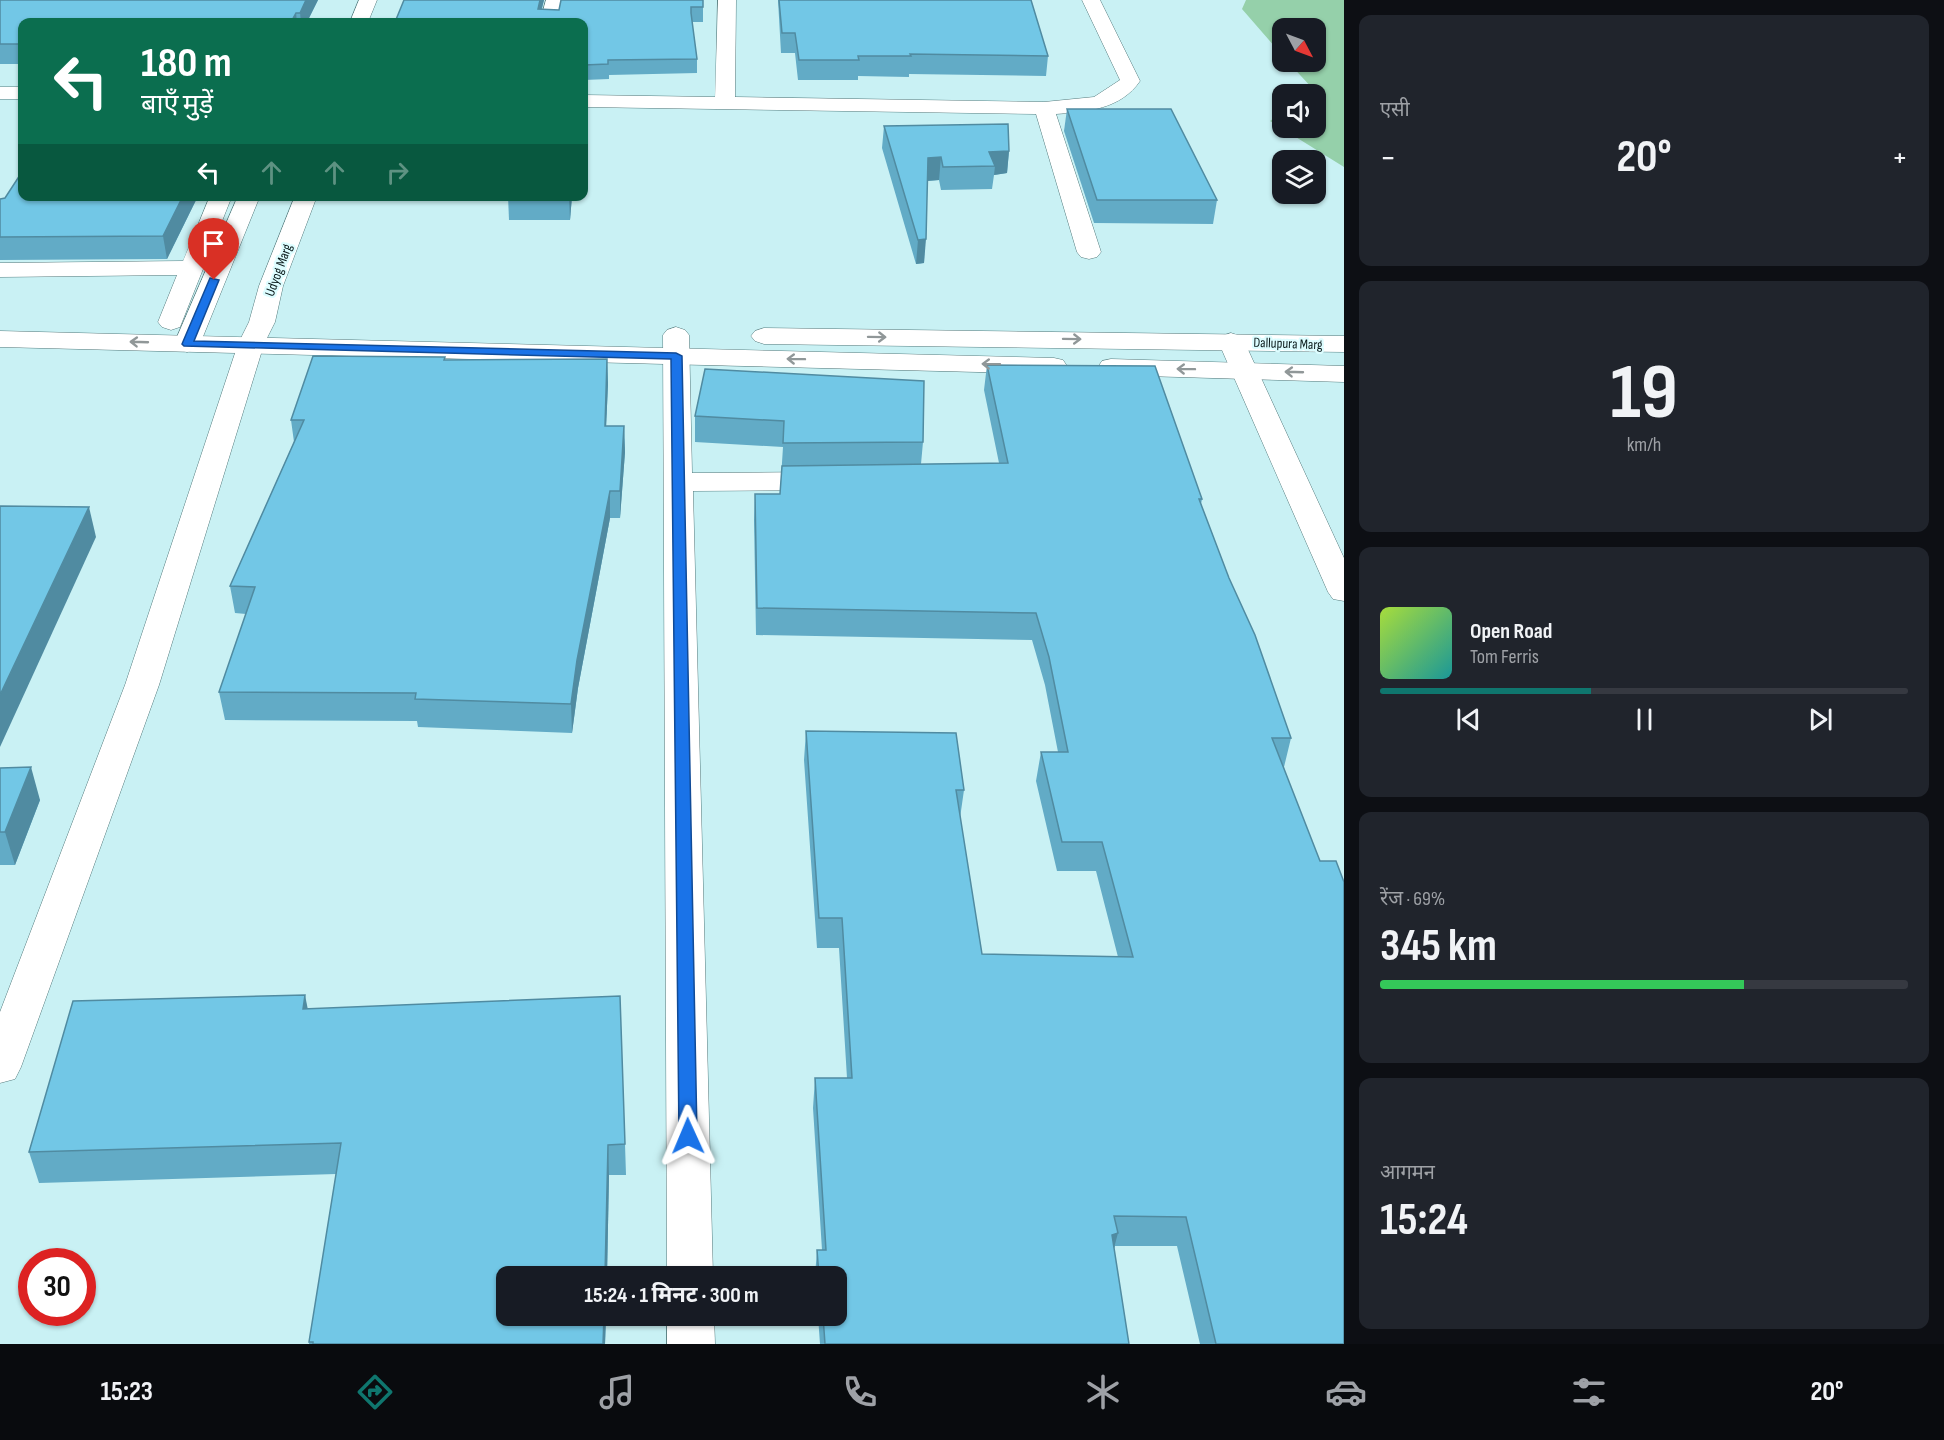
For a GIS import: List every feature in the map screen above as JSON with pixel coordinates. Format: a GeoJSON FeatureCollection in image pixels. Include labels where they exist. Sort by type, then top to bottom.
{"type":"FeatureCollection","features":[{"type":"Feature","properties":{"kind":"street"},"geometry":{"type":"LineString","coordinates":[[361,18],[368,0]]}},
{"type":"Feature","properties":{"kind":"street"},"geometry":{"type":"LineString","coordinates":[[550,18],[555,0]]}},
{"type":"Feature","properties":{"kind":"street"},"geometry":{"type":"LineString","coordinates":[[725,103],[727,0]]}},
{"type":"Feature","properties":{"kind":"street"},"geometry":{"type":"LineString","coordinates":[[588,101],[1044,108],[1093,105],[1119,93],[1130,81],[1091,0]]}},
{"type":"Feature","properties":{"kind":"street"},"geometry":{"type":"LineString","coordinates":[[0,93],[18,93]]}},
{"type":"Feature","properties":{"kind":"street"},"geometry":{"type":"LineString","coordinates":[[1044,108],[1089,252]]}},
{"type":"Feature","properties":{"kind":"street"},"geometry":{"type":"LineString","coordinates":[[185,329],[191,268],[219,201]]}},
{"type":"Feature","properties":{"kind":"street"},"geometry":{"type":"LineString","coordinates":[[185,329],[247,201]]}},
{"type":"Feature","properties":{"kind":"street","name":"Udyog Marg"},"geometry":{"type":"LineString","coordinates":[[0,1067],[142,685],[271,286],[304,201]]}},
{"type":"Feature","properties":{"kind":"street"},"geometry":{"type":"LineString","coordinates":[[0,270],[191,268]]}},
{"type":"Feature","properties":{"kind":"street"},"geometry":{"type":"LineString","coordinates":[[0,318],[256,333],[676,346],[690,1266]]}},
{"type":"Feature","properties":{"kind":"street"},"geometry":{"type":"LineString","coordinates":[[0,339],[185,329]]}},
{"type":"Feature","properties":{"kind":"street"},"geometry":{"type":"LineString","coordinates":[[1231,341],[1344,592]]}},
{"type":"Feature","properties":{"kind":"street","name":"Dallupura Marg"},"geometry":{"type":"LineString","coordinates":[[676,346],[1231,341],[1344,344]]}},
{"type":"Feature","properties":{"kind":"street","name":"Dallupura Marg"},"geometry":{"type":"LineString","coordinates":[[676,346],[1084,367],[1344,374]]}},
{"type":"Feature","properties":{"kind":"street"},"geometry":{"type":"LineString","coordinates":[[678,482],[854,481]]}},
{"type":"Feature","properties":{"kind":"street"},"geometry":{"type":"LineString","coordinates":[[691,1326],[691,1344]]}},
{"type":"Feature","properties":{"kind":"green space"},"geometry":{"type":"Polygon","coordinates":[[[1246,0],[1344,0],[1344,167],[1326,156],[1326,150],[1317,150],[1297,138],[1326,138],[1326,84],[1308,84],[1297,72],[1326,72],[1326,18],[1272,18],[1272,44],[1242,9],[1246,0]]]}},
{"type":"Feature","properties":{"kind":"building"},"geometry":{"type":"Polygon","coordinates":[[[0,0],[306,0],[300,13],[296,13],[293,18],[18,18],[18,44],[0,44],[0,0]]]}},
{"type":"Feature","properties":{"kind":"building"},"geometry":{"type":"Polygon","coordinates":[[[404,0],[540,0],[538,9],[559,10],[561,0],[703,0],[703,7],[691,7],[697,59],[608,60],[608,64],[588,65],[588,18],[397,18],[404,0]]]}},
{"type":"Feature","properties":{"kind":"building"},"geometry":{"type":"Polygon","coordinates":[[[779,0],[1031,0],[1048,56],[910,54],[911,56],[858,56],[859,60],[799,60],[795,33],[782,33],[779,0]]]}},
{"type":"Feature","properties":{"kind":"building"},"geometry":{"type":"Polygon","coordinates":[[[1067,109],[1171,109],[1217,200],[1097,200],[1067,109]]]}},
{"type":"Feature","properties":{"kind":"building"},"geometry":{"type":"Polygon","coordinates":[[[1008,124],[1009,151],[989,152],[995,166],[943,167],[941,157],[928,158],[926,239],[918,240],[884,126],[1008,124]]]}},
{"type":"Feature","properties":{"kind":"building"},"geometry":{"type":"Polygon","coordinates":[[[18,178],[18,201],[180,201],[163,236],[0,237],[0,199],[5,198],[18,178]]]}},
{"type":"Feature","properties":{"kind":"building"},"geometry":{"type":"Polygon","coordinates":[[[313,356],[445,357],[444,360],[607,359],[605,426],[624,426],[620,491],[610,491],[577,660],[571,704],[415,699],[416,693],[219,692],[255,587],[230,586],[304,420],[291,420],[313,356]]]}},
{"type":"Feature","properties":{"kind":"building"},"geometry":{"type":"Polygon","coordinates":[[[987,365],[1155,366],[1202,499],[1199,499],[1229,578],[1255,635],[1291,738],[1272,738],[1320,861],[1336,861],[1344,882],[1344,1344],[1216,1344],[1186,1217],[1114,1216],[1118,1233],[1112,1235],[1129,1344],[825,1344],[824,1326],[847,1326],[847,1266],[818,1266],[817,1250],[826,1250],[815,1078],[852,1078],[842,918],[819,918],[806,731],[956,733],[964,790],[956,790],[982,954],[1133,957],[1102,842],[1062,842],[1041,752],[1068,752],[1049,657],[1036,613],[757,608],[755,494],[780,494],[782,466],[1008,463],[987,365]]]}},
{"type":"Feature","properties":{"kind":"building"},"geometry":{"type":"Polygon","coordinates":[[[705,369],[924,381],[923,442],[783,443],[784,421],[695,416],[705,369]]]}},
{"type":"Feature","properties":{"kind":"building"},"geometry":{"type":"Polygon","coordinates":[[[0,506],[89,507],[0,695],[0,506]]]}},
{"type":"Feature","properties":{"kind":"building"},"geometry":{"type":"Polygon","coordinates":[[[31,767],[5,832],[0,832],[0,768],[31,767]]]}},
{"type":"Feature","properties":{"kind":"building"},"geometry":{"type":"Polygon","coordinates":[[[305,995],[303,1009],[620,996],[625,1144],[608,1145],[605,1266],[496,1266],[496,1326],[604,1326],[603,1344],[313,1344],[309,1342],[341,1143],[29,1152],[73,1001],[305,995]]]}},
{"type":"Feature","properties":{"kind":"route"},"geometry":{"type":"LineString","coordinates":[[214,280],[187,344],[676,356],[688,1136]]}}]}
